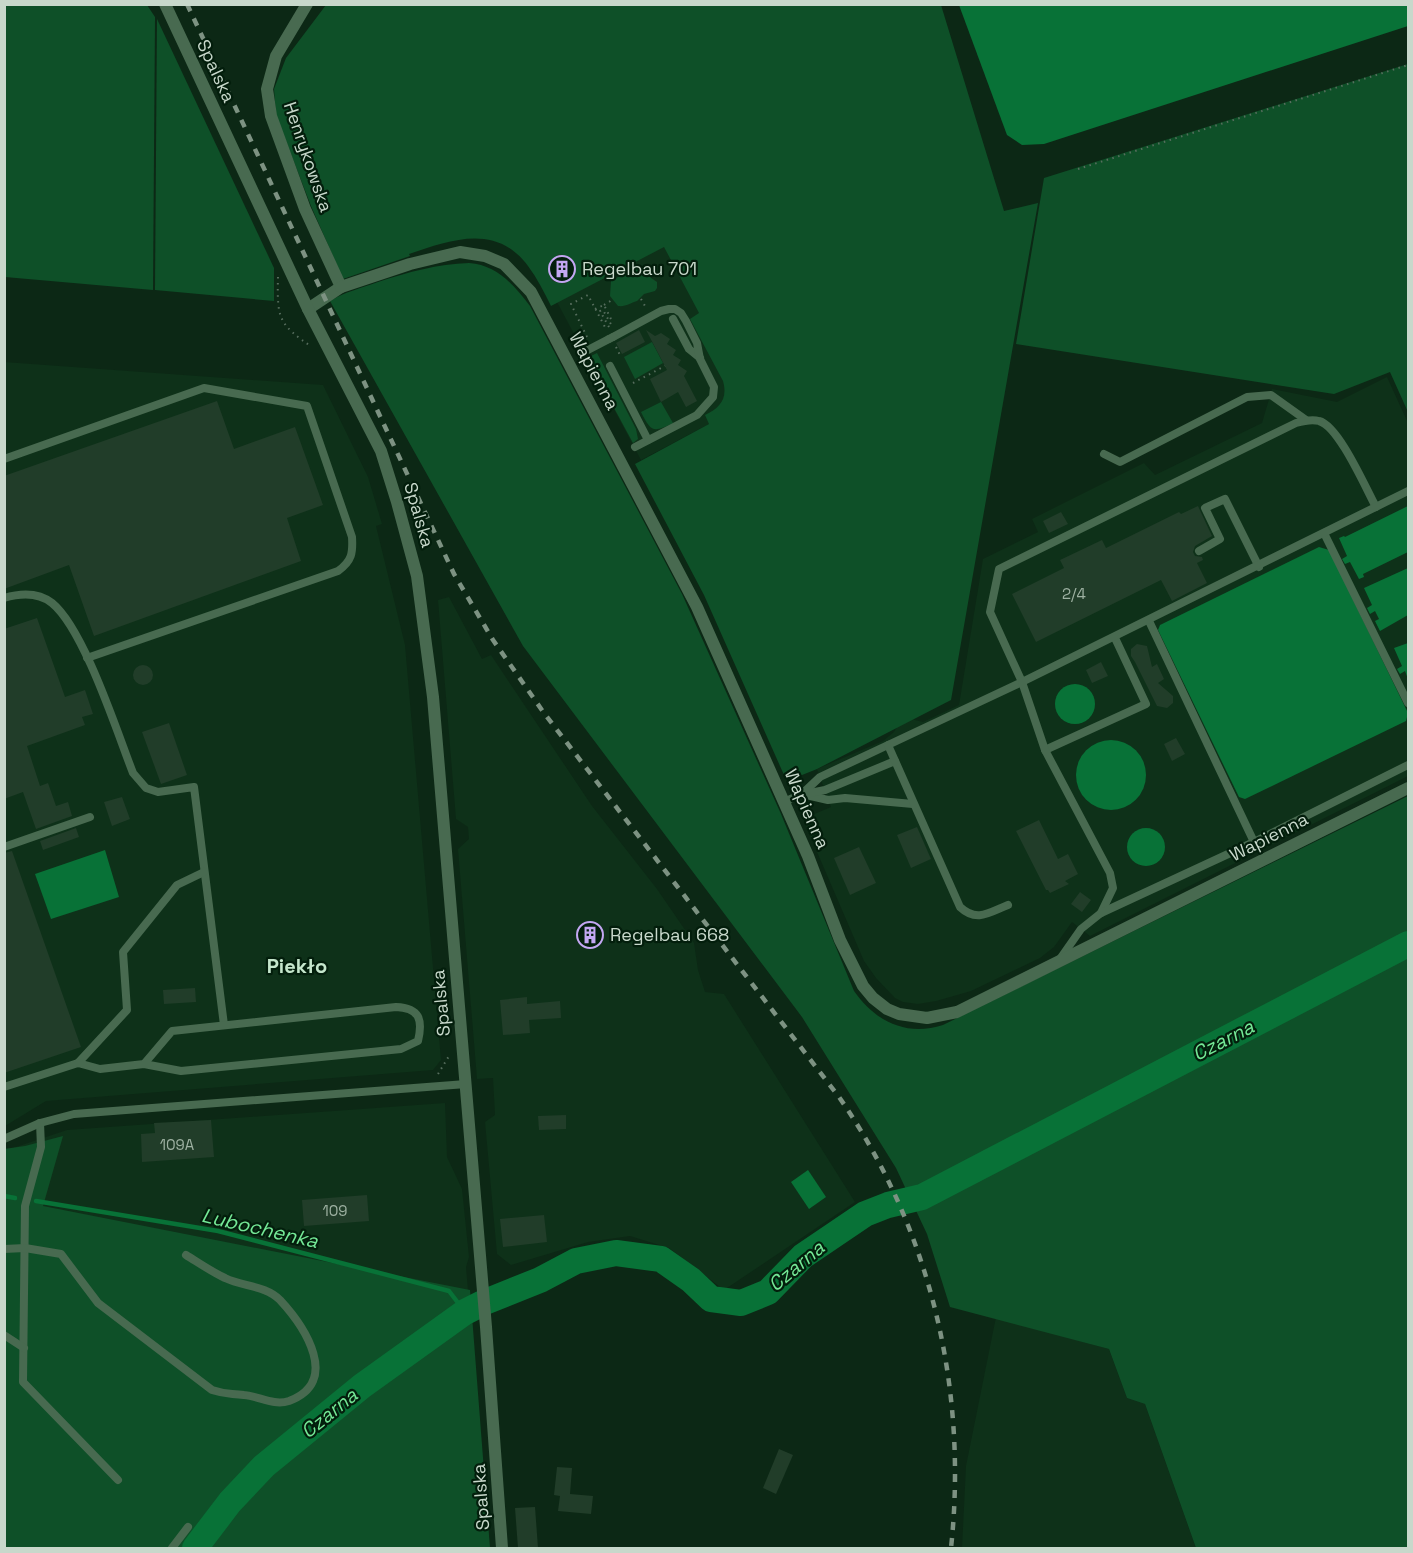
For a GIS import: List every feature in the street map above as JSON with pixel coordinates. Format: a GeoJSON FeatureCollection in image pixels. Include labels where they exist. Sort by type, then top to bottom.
{"type":"FeatureCollection","features":[{"type":"Feature","properties":{"kind":"street","name":"Spalska"},"geometry":{"type":"LineString","coordinates":[[165,4],[308,309],[381,451],[417,576],[433,697],[486,1327],[502,1548]]}},
{"type":"Feature","properties":{"kind":"street","name":"Henrykowska"},"geometry":{"type":"LineString","coordinates":[[307,4],[276,56],[267,89],[271,116],[301,198],[341,287]]}},
{"type":"Feature","properties":{"kind":"street","name":"Wapienna"},"geometry":{"type":"LineString","coordinates":[[341,287],[410,264],[460,252],[485,256],[504,264],[518,277],[536,302],[697,607],[808,856],[854,970],[873,998],[886,1009],[914,1017],[940,1017],[957,1012],[1408,788]]}},
{"type":"Feature","properties":{"kind":"street"},"geometry":{"type":"LineString","coordinates":[[308,309],[341,287]]}},
{"type":"Feature","properties":{"kind":"lane"},"geometry":{"type":"LineString","coordinates":[[584,352],[610,336],[661,311],[675,309],[681,313],[697,343],[700,358],[714,387],[713,398],[697,415],[635,447]]}},
{"type":"Feature","properties":{"kind":"lane"},"geometry":{"type":"LineString","coordinates":[[673,319],[689,349],[700,358]]}},
{"type":"Feature","properties":{"kind":"lane"},"geometry":{"type":"LineString","coordinates":[[610,366],[648,440]]}},
{"type":"Feature","properties":{"kind":"lane"},"geometry":{"type":"LineString","coordinates":[[4,459],[204,388],[307,406],[352,537],[353,551],[348,564],[338,571],[87,658]]}},
{"type":"Feature","properties":{"kind":"lane"},"geometry":{"type":"LineString","coordinates":[[1104,454],[1120,462],[1247,397],[1271,395],[1306,420]]}},
{"type":"Feature","properties":{"kind":"lane"},"geometry":{"type":"LineString","coordinates":[[1101,914],[1113,888],[1110,873],[1045,750],[1022,682],[990,612],[999,569],[1306,420],[1320,421],[1329,426],[1339,438],[1376,507]]}},
{"type":"Feature","properties":{"kind":"lane"},"geometry":{"type":"LineString","coordinates":[[802,794],[820,777],[1115,638],[1408,491]]}},
{"type":"Feature","properties":{"kind":"lane"},"geometry":{"type":"LineString","coordinates":[[1199,551],[1220,539],[1205,508],[1225,499],[1259,567]]}},
{"type":"Feature","properties":{"kind":"lane"},"geometry":{"type":"LineString","coordinates":[[1324,533],[1408,703]]}},
{"type":"Feature","properties":{"kind":"lane"},"geometry":{"type":"LineString","coordinates":[[4,598],[19,593],[31,594],[51,602],[66,617],[87,658],[133,773],[146,788],[158,792],[194,787],[224,1025]]}},
{"type":"Feature","properties":{"kind":"lane"},"geometry":{"type":"LineString","coordinates":[[1149,621],[1254,842]]}},
{"type":"Feature","properties":{"kind":"lane"},"geometry":{"type":"LineString","coordinates":[[1045,750],[1146,704],[1115,638]]}},
{"type":"Feature","properties":{"kind":"lane"},"geometry":{"type":"LineString","coordinates":[[888,745],[960,907],[972,916],[980,916],[1008,905]]}},
{"type":"Feature","properties":{"kind":"lane"},"geometry":{"type":"LineString","coordinates":[[784,802],[802,794],[825,790],[895,761]]}},
{"type":"Feature","properties":{"kind":"lane"},"geometry":{"type":"LineString","coordinates":[[1056,964],[1081,929],[1101,914],[1254,842],[1408,765]]}},
{"type":"Feature","properties":{"kind":"lane"},"geometry":{"type":"LineString","coordinates":[[802,794],[828,800],[845,798],[913,804]]}},
{"type":"Feature","properties":{"kind":"lane"},"geometry":{"type":"LineString","coordinates":[[4,847],[90,817]]}},
{"type":"Feature","properties":{"kind":"lane"},"geometry":{"type":"LineString","coordinates":[[4,1087],[78,1063],[127,1010],[123,952],[177,885],[204,873]]}},
{"type":"Feature","properties":{"kind":"lane"},"geometry":{"type":"LineString","coordinates":[[78,1063],[100,1069],[144,1064],[181,1071],[401,1049],[418,1041],[421,1020],[415,1011],[407,1007],[396,1006],[172,1031],[144,1064]]}},
{"type":"Feature","properties":{"kind":"lane"},"geometry":{"type":"LineString","coordinates":[[4,1139],[40,1123],[74,1114],[466,1084]]}},
{"type":"Feature","properties":{"kind":"lane"},"geometry":{"type":"LineString","coordinates":[[40,1123],[42,1147],[25,1206],[23,1382],[118,1480]]}},
{"type":"Feature","properties":{"kind":"lane"},"geometry":{"type":"LineString","coordinates":[[4,1249],[25,1248],[62,1254],[98,1303],[212,1390],[229,1395],[245,1395],[264,1401],[287,1402],[305,1392],[316,1375],[316,1359],[304,1330],[279,1298],[254,1285],[227,1280],[186,1255]]}},
{"type":"Feature","properties":{"kind":"lane"},"geometry":{"type":"LineString","coordinates":[[4,1335],[24,1348]]}},
{"type":"Feature","properties":{"kind":"lane"},"geometry":{"type":"LineString","coordinates":[[172,1548],[188,1527]]}},
{"type":"Feature","properties":{"kind":"path"},"geometry":{"type":"LineString","coordinates":[[1078,169],[1408,64]]}},
{"type":"Feature","properties":{"kind":"path"},"geometry":{"type":"LineString","coordinates":[[593,348],[571,304],[588,296],[600,318]]}},
{"type":"Feature","properties":{"kind":"path"},"geometry":{"type":"LineString","coordinates":[[595,309],[612,300]]}},
{"type":"Feature","properties":{"kind":"path"},"geometry":{"type":"LineString","coordinates":[[640,300],[643,303]]}},
{"type":"Feature","properties":{"kind":"path"},"geometry":{"type":"LineString","coordinates":[[604,305],[615,327],[613,328],[603,310],[600,311],[610,329],[610,336]]}},
{"type":"Feature","properties":{"kind":"path"},"geometry":{"type":"LineString","coordinates":[[622,389],[665,366]]}},
{"type":"Feature","properties":{"kind":"shaded area"},"geometry":{"type":"Polygon","coordinates":[[[1408,4],[1408,26],[1044,144],[1022,145],[1007,135],[959,5],[1408,4]]]}},
{"type":"Feature","properties":{"kind":"shaded area"},"geometry":{"type":"Polygon","coordinates":[[[4,5],[147,5],[155,17],[153,290],[5,277],[4,5]]]}},
{"type":"Feature","properties":{"kind":"shaded area"},"geometry":{"type":"Polygon","coordinates":[[[326,5],[941,5],[1004,211],[1038,203],[951,700],[817,769],[792,779],[784,775],[704,595],[635,464],[709,424],[705,415],[719,406],[724,393],[723,381],[690,319],[699,313],[664,247],[551,306],[528,266],[502,244],[487,240],[457,240],[441,244],[343,279],[311,206],[276,115],[274,89],[286,58],[326,5]]]}},
{"type":"Feature","properties":{"kind":"shaded area"},"geometry":{"type":"Polygon","coordinates":[[[157,19],[274,268],[274,301],[155,290],[157,19]]]}},
{"type":"Feature","properties":{"kind":"shaded area"},"geometry":{"type":"Polygon","coordinates":[[[1408,64],[1408,412],[1390,372],[1334,394],[1016,344],[1044,178],[1408,64]]]}},
{"type":"Feature","properties":{"kind":"shaded area"},"geometry":{"type":"Polygon","coordinates":[[[664,246],[747,404],[641,460],[557,302],[664,246]]]}},
{"type":"Feature","properties":{"kind":"shaded area"},"geometry":{"type":"Polygon","coordinates":[[[469,263],[488,268],[504,277],[530,306],[682,594],[781,814],[854,991],[862,1002],[882,1018],[893,1024],[916,1029],[943,1025],[1408,796],[1408,1548],[1196,1548],[1145,1404],[1127,1398],[1109,1349],[950,1307],[927,1234],[896,1168],[802,1017],[523,646],[330,301],[353,290],[389,278],[434,267],[469,263]]]}},
{"type":"Feature","properties":{"kind":"shaded area"},"geometry":{"type":"Polygon","coordinates":[[[636,267],[649,269],[651,278],[657,282],[657,288],[655,291],[644,294],[637,301],[618,306],[610,296],[611,281],[636,267]]]}},
{"type":"Feature","properties":{"kind":"shaded area"},"geometry":{"type":"Polygon","coordinates":[[[652,342],[663,363],[635,379],[624,357],[652,342]]]}},
{"type":"Feature","properties":{"kind":"shaded area"},"geometry":{"type":"Polygon","coordinates":[[[597,353],[636,429],[638,439],[633,443],[587,358],[597,353]]]}},
{"type":"Feature","properties":{"kind":"shaded area"},"geometry":{"type":"Polygon","coordinates":[[[4,362],[323,385],[368,477],[382,524],[376,526],[405,645],[441,1060],[433,1070],[46,1101],[5,1126],[4,362]]]}},
{"type":"Feature","properties":{"kind":"shaded area"},"geometry":{"type":"Polygon","coordinates":[[[1387,377],[1408,423],[1408,776],[1090,936],[1072,922],[1054,947],[1040,958],[971,991],[918,1004],[903,1002],[895,998],[864,961],[805,824],[812,815],[831,807],[817,769],[883,741],[894,732],[903,717],[923,722],[959,705],[983,559],[1038,532],[1032,519],[1144,463],[1155,475],[1262,423],[1272,389],[1337,402],[1387,377]]]}},
{"type":"Feature","properties":{"kind":"shaded area"},"geometry":{"type":"Polygon","coordinates":[[[661,402],[673,423],[653,429],[647,424],[641,412],[661,402]]]}},
{"type":"Feature","properties":{"kind":"shaded area"},"geometry":{"type":"Polygon","coordinates":[[[1408,506],[1408,552],[1363,574],[1364,577],[1359,579],[1350,562],[1345,564],[1342,559],[1347,556],[1339,538],[1408,506]]]}},
{"type":"Feature","properties":{"kind":"shaded area"},"geometry":{"type":"Polygon","coordinates":[[[1319,547],[1329,550],[1408,713],[1406,721],[1245,799],[1239,797],[1158,630],[1160,625],[1319,547]]]}},
{"type":"Feature","properties":{"kind":"shaded area"},"geometry":{"type":"Polygon","coordinates":[[[1408,568],[1408,615],[1380,631],[1375,621],[1379,619],[1375,611],[1370,614],[1367,608],[1372,605],[1364,588],[1408,568]]]}},
{"type":"Feature","properties":{"kind":"shaded area"},"geometry":{"type":"Polygon","coordinates":[[[449,597],[482,659],[491,655],[592,806],[657,889],[694,943],[698,970],[705,992],[724,994],[855,1202],[724,1290],[669,1248],[630,1236],[588,1242],[511,1265],[497,1254],[485,1122],[495,1115],[493,1078],[477,1079],[458,849],[469,839],[468,827],[456,819],[438,600],[449,597]]]}},
{"type":"Feature","properties":{"kind":"shaded area"},"geometry":{"type":"Polygon","coordinates":[[[1408,643],[1408,679],[1405,671],[1400,674],[1397,669],[1402,666],[1394,648],[1408,643]]]}},
{"type":"Feature","properties":{"kind":"shaded area"},"geometry":{"type":"Polygon","coordinates":[[[1075,684],[1089,690],[1095,704],[1089,718],[1075,724],[1061,718],[1055,704],[1061,690],[1075,684]]]}},
{"type":"Feature","properties":{"kind":"shaded area"},"geometry":{"type":"Polygon","coordinates":[[[1118,740],[1131,746],[1140,755],[1144,761],[1146,775],[1144,789],[1136,800],[1125,808],[1104,810],[1086,800],[1078,789],[1076,768],[1086,750],[1097,742],[1118,740]]]}},
{"type":"Feature","properties":{"kind":"shaded area"},"geometry":{"type":"Polygon","coordinates":[[[1146,828],[1159,834],[1165,847],[1159,860],[1146,866],[1133,860],[1127,847],[1133,834],[1146,828]]]}},
{"type":"Feature","properties":{"kind":"shaded area"},"geometry":{"type":"Polygon","coordinates":[[[105,850],[119,897],[51,919],[35,874],[105,850]]]}},
{"type":"Feature","properties":{"kind":"shaded area"},"geometry":{"type":"Polygon","coordinates":[[[445,1103],[447,1157],[462,1189],[469,1257],[466,1267],[490,1548],[5,1548],[4,1151],[67,1130],[445,1103]]]}},
{"type":"Feature","properties":{"kind":"shaded area"},"geometry":{"type":"Polygon","coordinates":[[[63,1136],[43,1206],[470,1290],[490,1548],[5,1548],[4,1149],[63,1136]]]}},
{"type":"Feature","properties":{"kind":"shaded area"},"geometry":{"type":"Polygon","coordinates":[[[808,1170],[826,1197],[809,1209],[791,1182],[808,1170]]]}},
{"type":"Feature","properties":{"kind":"shaded area"},"geometry":{"type":"Polygon","coordinates":[[[996,1317],[1109,1349],[1127,1398],[1145,1404],[1196,1548],[962,1548],[966,1466],[996,1317]]]}},
{"type":"Feature","properties":{"kind":"building","name":"Regelbau 701"},"geometry":{"type":"Polygon","coordinates":[[[558,254],[572,258],[566,284],[552,281],[558,254]]]}},
{"type":"Feature","properties":{"kind":"building"},"geometry":{"type":"Polygon","coordinates":[[[639,330],[645,342],[622,354],[616,343],[639,330]]]}},
{"type":"Feature","properties":{"kind":"building"},"geometry":{"type":"Polygon","coordinates":[[[646,330],[655,336],[661,333],[670,339],[667,344],[676,350],[673,355],[681,360],[678,365],[687,371],[684,376],[697,401],[686,407],[678,392],[661,402],[650,379],[667,370],[646,330]]]}},
{"type":"Feature","properties":{"kind":"building"},"geometry":{"type":"Polygon","coordinates":[[[217,401],[234,449],[295,427],[323,505],[287,518],[301,561],[94,636],[69,565],[4,589],[4,476],[217,401]]]}},
{"type":"Feature","properties":{"kind":"building"},"geometry":{"type":"Polygon","coordinates":[[[1198,506],[1212,536],[1195,546],[1193,552],[1195,556],[1202,557],[1203,560],[1197,563],[1207,583],[1172,601],[1161,580],[1036,642],[1012,594],[1064,568],[1060,560],[1102,540],[1106,548],[1179,512],[1181,514],[1198,506]]]}},
{"type":"Feature","properties":{"kind":"building"},"geometry":{"type":"Polygon","coordinates":[[[1061,512],[1068,524],[1049,533],[1043,521],[1061,512]]]}},
{"type":"Feature","properties":{"kind":"building"},"geometry":{"type":"Polygon","coordinates":[[[37,618],[65,697],[85,690],[93,714],[82,717],[85,725],[27,746],[40,786],[48,783],[56,806],[68,802],[72,816],[36,829],[23,792],[4,799],[4,629],[37,618]]]}},
{"type":"Feature","properties":{"kind":"building"},"geometry":{"type":"Polygon","coordinates":[[[1137,644],[1147,646],[1152,667],[1157,664],[1164,679],[1158,683],[1173,696],[1173,703],[1167,708],[1157,706],[1131,656],[1131,649],[1137,644]]]}},
{"type":"Feature","properties":{"kind":"building"},"geometry":{"type":"Polygon","coordinates":[[[1101,662],[1108,676],[1092,683],[1086,670],[1101,662]]]}},
{"type":"Feature","properties":{"kind":"building"},"geometry":{"type":"Polygon","coordinates":[[[143,665],[150,668],[153,675],[150,682],[143,685],[136,682],[133,675],[136,668],[143,665]]]}},
{"type":"Feature","properties":{"kind":"building"},"geometry":{"type":"Polygon","coordinates":[[[169,723],[187,775],[161,784],[142,732],[169,723]]]}},
{"type":"Feature","properties":{"kind":"building"},"geometry":{"type":"Polygon","coordinates":[[[1176,738],[1185,754],[1172,761],[1164,744],[1176,738]]]}},
{"type":"Feature","properties":{"kind":"building"},"geometry":{"type":"Polygon","coordinates":[[[122,797],[130,819],[112,826],[104,802],[122,797]]]}},
{"type":"Feature","properties":{"kind":"building"},"geometry":{"type":"Polygon","coordinates":[[[1039,820],[1058,859],[1068,854],[1078,874],[1065,881],[1069,884],[1050,893],[1046,890],[1016,831],[1039,820]]]}},
{"type":"Feature","properties":{"kind":"building"},"geometry":{"type":"Polygon","coordinates":[[[917,827],[931,859],[911,868],[897,835],[917,827]]]}},
{"type":"Feature","properties":{"kind":"building"},"geometry":{"type":"Polygon","coordinates":[[[76,828],[79,837],[43,850],[40,841],[76,828]]]}},
{"type":"Feature","properties":{"kind":"building"},"geometry":{"type":"Polygon","coordinates":[[[859,847],[876,883],[850,895],[834,858],[859,847]]]}},
{"type":"Feature","properties":{"kind":"building"},"geometry":{"type":"Polygon","coordinates":[[[12,851],[81,1047],[4,1073],[4,853],[12,851]]]}},
{"type":"Feature","properties":{"kind":"building"},"geometry":{"type":"Polygon","coordinates":[[[1080,892],[1091,900],[1082,912],[1071,904],[1080,892]]]}},
{"type":"Feature","properties":{"kind":"building","name":"Regelbau 668"},"geometry":{"type":"Polygon","coordinates":[[[600,925],[603,940],[581,944],[577,929],[600,925]]]}},
{"type":"Feature","properties":{"kind":"building"},"geometry":{"type":"Polygon","coordinates":[[[195,988],[196,1002],[164,1004],[163,990],[195,988]]]}},
{"type":"Feature","properties":{"kind":"building"},"geometry":{"type":"Polygon","coordinates":[[[527,997],[527,1004],[560,1001],[561,1018],[529,1020],[530,1033],[503,1035],[500,1000],[527,997]]]}},
{"type":"Feature","properties":{"kind":"building"},"geometry":{"type":"Polygon","coordinates":[[[566,1115],[566,1129],[539,1130],[538,1116],[566,1115]]]}},
{"type":"Feature","properties":{"kind":"building"},"geometry":{"type":"Polygon","coordinates":[[[211,1120],[214,1157],[142,1162],[141,1134],[155,1133],[154,1123],[211,1120]]]}},
{"type":"Feature","properties":{"kind":"building"},"geometry":{"type":"Polygon","coordinates":[[[367,1195],[369,1221],[304,1226],[302,1200],[367,1195]]]}},
{"type":"Feature","properties":{"kind":"building"},"geometry":{"type":"Polygon","coordinates":[[[544,1215],[547,1242],[503,1247],[500,1219],[544,1215]]]}},
{"type":"Feature","properties":{"kind":"building"},"geometry":{"type":"Polygon","coordinates":[[[779,1449],[793,1455],[776,1494],[763,1488],[779,1449]]]}},
{"type":"Feature","properties":{"kind":"building"},"geometry":{"type":"Polygon","coordinates":[[[557,1467],[572,1468],[570,1494],[593,1496],[591,1514],[558,1511],[560,1496],[554,1495],[557,1467]]]}},
{"type":"Feature","properties":{"kind":"building"},"geometry":{"type":"Polygon","coordinates":[[[535,1507],[538,1548],[518,1548],[515,1508],[535,1507]]]}},
{"type":"Feature","properties":{"kind":"waterway","name":"Czarna"},"geometry":{"type":"LineString","coordinates":[[195,1548],[230,1502],[264,1466],[362,1386],[465,1312],[485,1302],[540,1280],[576,1261],[616,1253],[661,1259],[691,1280],[711,1299],[741,1303],[768,1292],[803,1256],[865,1214],[888,1205],[922,1197],[1408,944]]}},
{"type":"Feature","properties":{"kind":"waterway","name":"Lubochenka"},"geometry":{"type":"LineString","coordinates":[[4,1196],[15,1198]]}},
{"type":"Feature","properties":{"kind":"waterway","name":"Lubochenka"},"geometry":{"type":"LineString","coordinates":[[36,1201],[218,1231],[449,1291],[465,1312]]}},
{"type":"Feature","properties":{"kind":"railway"},"geometry":{"type":"LineString","coordinates":[[187,4],[454,574],[493,640],[544,713],[839,1097],[871,1148],[898,1201],[919,1256],[936,1313],[947,1371],[954,1429],[955,1489],[951,1548]]}},
{"type":"Feature","properties":{"kind":"place","name":"Regelbau 701"},"geometry":{"type":"Point","coordinates":[562,269]}},
{"type":"Feature","properties":{"kind":"place","name":"Regelbau 668"},"geometry":{"type":"Point","coordinates":[590,935]}},
{"type":"Feature","properties":{"kind":"district","name":"Piekło"},"geometry":{"type":"Point","coordinates":[297,966]}}]}
